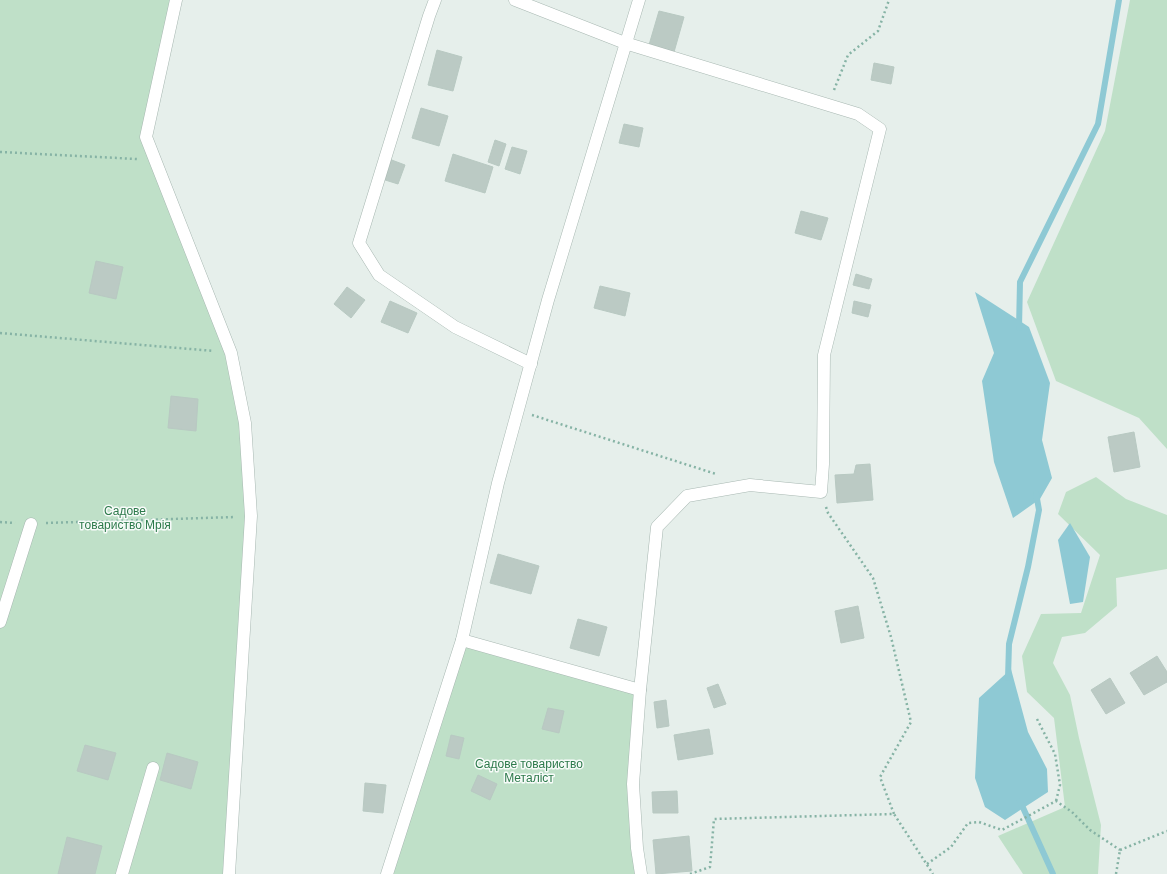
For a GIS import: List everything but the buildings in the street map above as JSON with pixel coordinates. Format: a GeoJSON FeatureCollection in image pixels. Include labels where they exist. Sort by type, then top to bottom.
{"type":"FeatureCollection","features":[{"type":"Feature","properties":{"kind":"street"},"geometry":{"type":"LineString","coordinates":[[176,0],[146,136],[231,353],[245,423],[251,516],[229,874]]}},
{"type":"Feature","properties":{"kind":"street"},"geometry":{"type":"LineString","coordinates":[[436,0],[429,16],[359,243],[379,275],[455,327],[531,364]]}},
{"type":"Feature","properties":{"kind":"street"},"geometry":{"type":"LineString","coordinates":[[516,0],[625,44],[858,114],[880,129],[824,354],[823,464],[821,492],[750,485],[687,496],[657,527],[640,690],[633,784],[637,848],[641,874]]}},
{"type":"Feature","properties":{"kind":"street"},"geometry":{"type":"LineString","coordinates":[[387,874],[462,640],[498,483],[548,300],[639,0]]}},
{"type":"Feature","properties":{"kind":"street"},"geometry":{"type":"LineString","coordinates":[[0,622],[32,524]]}},
{"type":"Feature","properties":{"kind":"street"},"geometry":{"type":"LineString","coordinates":[[462,640],[640,690]]}},
{"type":"Feature","properties":{"kind":"street"},"geometry":{"type":"LineString","coordinates":[[122,874],[153,768]]}},
{"type":"Feature","properties":{"kind":"path"},"geometry":{"type":"LineString","coordinates":[[828,105],[848,55],[878,31],[889,0]]}},
{"type":"Feature","properties":{"kind":"path"},"geometry":{"type":"LineString","coordinates":[[0,152],[155,160]]}},
{"type":"Feature","properties":{"kind":"path"},"geometry":{"type":"LineString","coordinates":[[0,333],[231,353]]}},
{"type":"Feature","properties":{"kind":"path"},"geometry":{"type":"LineString","coordinates":[[518,411],[720,476]]}},
{"type":"Feature","properties":{"kind":"path"},"geometry":{"type":"LineString","coordinates":[[821,492],[828,513],[873,578],[891,637],[911,722],[880,778],[894,814],[933,874]]}},
{"type":"Feature","properties":{"kind":"path"},"geometry":{"type":"LineString","coordinates":[[0,522],[32,524],[251,516]]}},
{"type":"Feature","properties":{"kind":"path"},"geometry":{"type":"LineString","coordinates":[[927,864],[951,847],[968,823],[979,822],[1002,830],[1029,817],[1056,801],[1060,785],[1055,754],[1037,719]]}},
{"type":"Feature","properties":{"kind":"path"},"geometry":{"type":"LineString","coordinates":[[1056,801],[1072,812],[1090,830],[1120,850]]}},
{"type":"Feature","properties":{"kind":"path"},"geometry":{"type":"LineString","coordinates":[[690,874],[710,867],[714,819],[894,814]]}},
{"type":"Feature","properties":{"kind":"path"},"geometry":{"type":"LineString","coordinates":[[1120,850],[1167,831]]}},
{"type":"Feature","properties":{"kind":"path"},"geometry":{"type":"LineString","coordinates":[[1116,874],[1120,850]]}},
{"type":"Feature","properties":{"kind":"green space","name":"Садове товариство Мрія"},"geometry":{"type":"Polygon","coordinates":[[[0,0],[176,0],[146,137],[231,353],[251,516],[229,874],[0,874],[0,0]]]}},
{"type":"Feature","properties":{"kind":"green space"},"geometry":{"type":"Polygon","coordinates":[[[1130,0],[1167,0],[1167,449],[1139,418],[1056,381],[1027,302],[1105,131],[1130,0]]]}},
{"type":"Feature","properties":{"kind":"green space"},"geometry":{"type":"Polygon","coordinates":[[[1096,477],[1126,499],[1167,515],[1167,569],[1116,578],[1117,606],[1085,633],[1062,637],[1053,663],[1070,695],[1079,738],[1101,825],[1098,874],[1023,874],[998,836],[1065,807],[1054,718],[1027,692],[1022,656],[1041,614],[1081,613],[1100,555],[1058,514],[1066,492],[1096,477]]]}},
{"type":"Feature","properties":{"kind":"green space","name":"Садове товариство Металіст"},"geometry":{"type":"Polygon","coordinates":[[[462,640],[640,690],[633,784],[641,874],[387,874],[462,640]]]}},
{"type":"Feature","properties":{"kind":"water"},"geometry":{"type":"Polygon","coordinates":[[[975,292],[1029,327],[1050,383],[1042,440],[1052,478],[1040,499],[1013,518],[994,462],[982,381],[994,353],[975,292]]]}},
{"type":"Feature","properties":{"kind":"water"},"geometry":{"type":"Polygon","coordinates":[[[1070,523],[1090,557],[1083,602],[1070,604],[1058,540],[1070,523]]]}},
{"type":"Feature","properties":{"kind":"water"},"geometry":{"type":"Polygon","coordinates":[[[1011,669],[1028,732],[1047,769],[1048,792],[1005,820],[985,807],[975,778],[979,698],[1011,669]]]}},
{"type":"Feature","properties":{"kind":"waterway"},"geometry":{"type":"LineString","coordinates":[[1019,328],[1020,282],[1098,124],[1119,0]]}},
{"type":"Feature","properties":{"kind":"waterway"},"geometry":{"type":"LineString","coordinates":[[1008,678],[1009,644],[1028,567],[1039,510],[1036,493]]}},
{"type":"Feature","properties":{"kind":"waterway"},"geometry":{"type":"LineString","coordinates":[[1020,801],[1053,874]]}}]}
